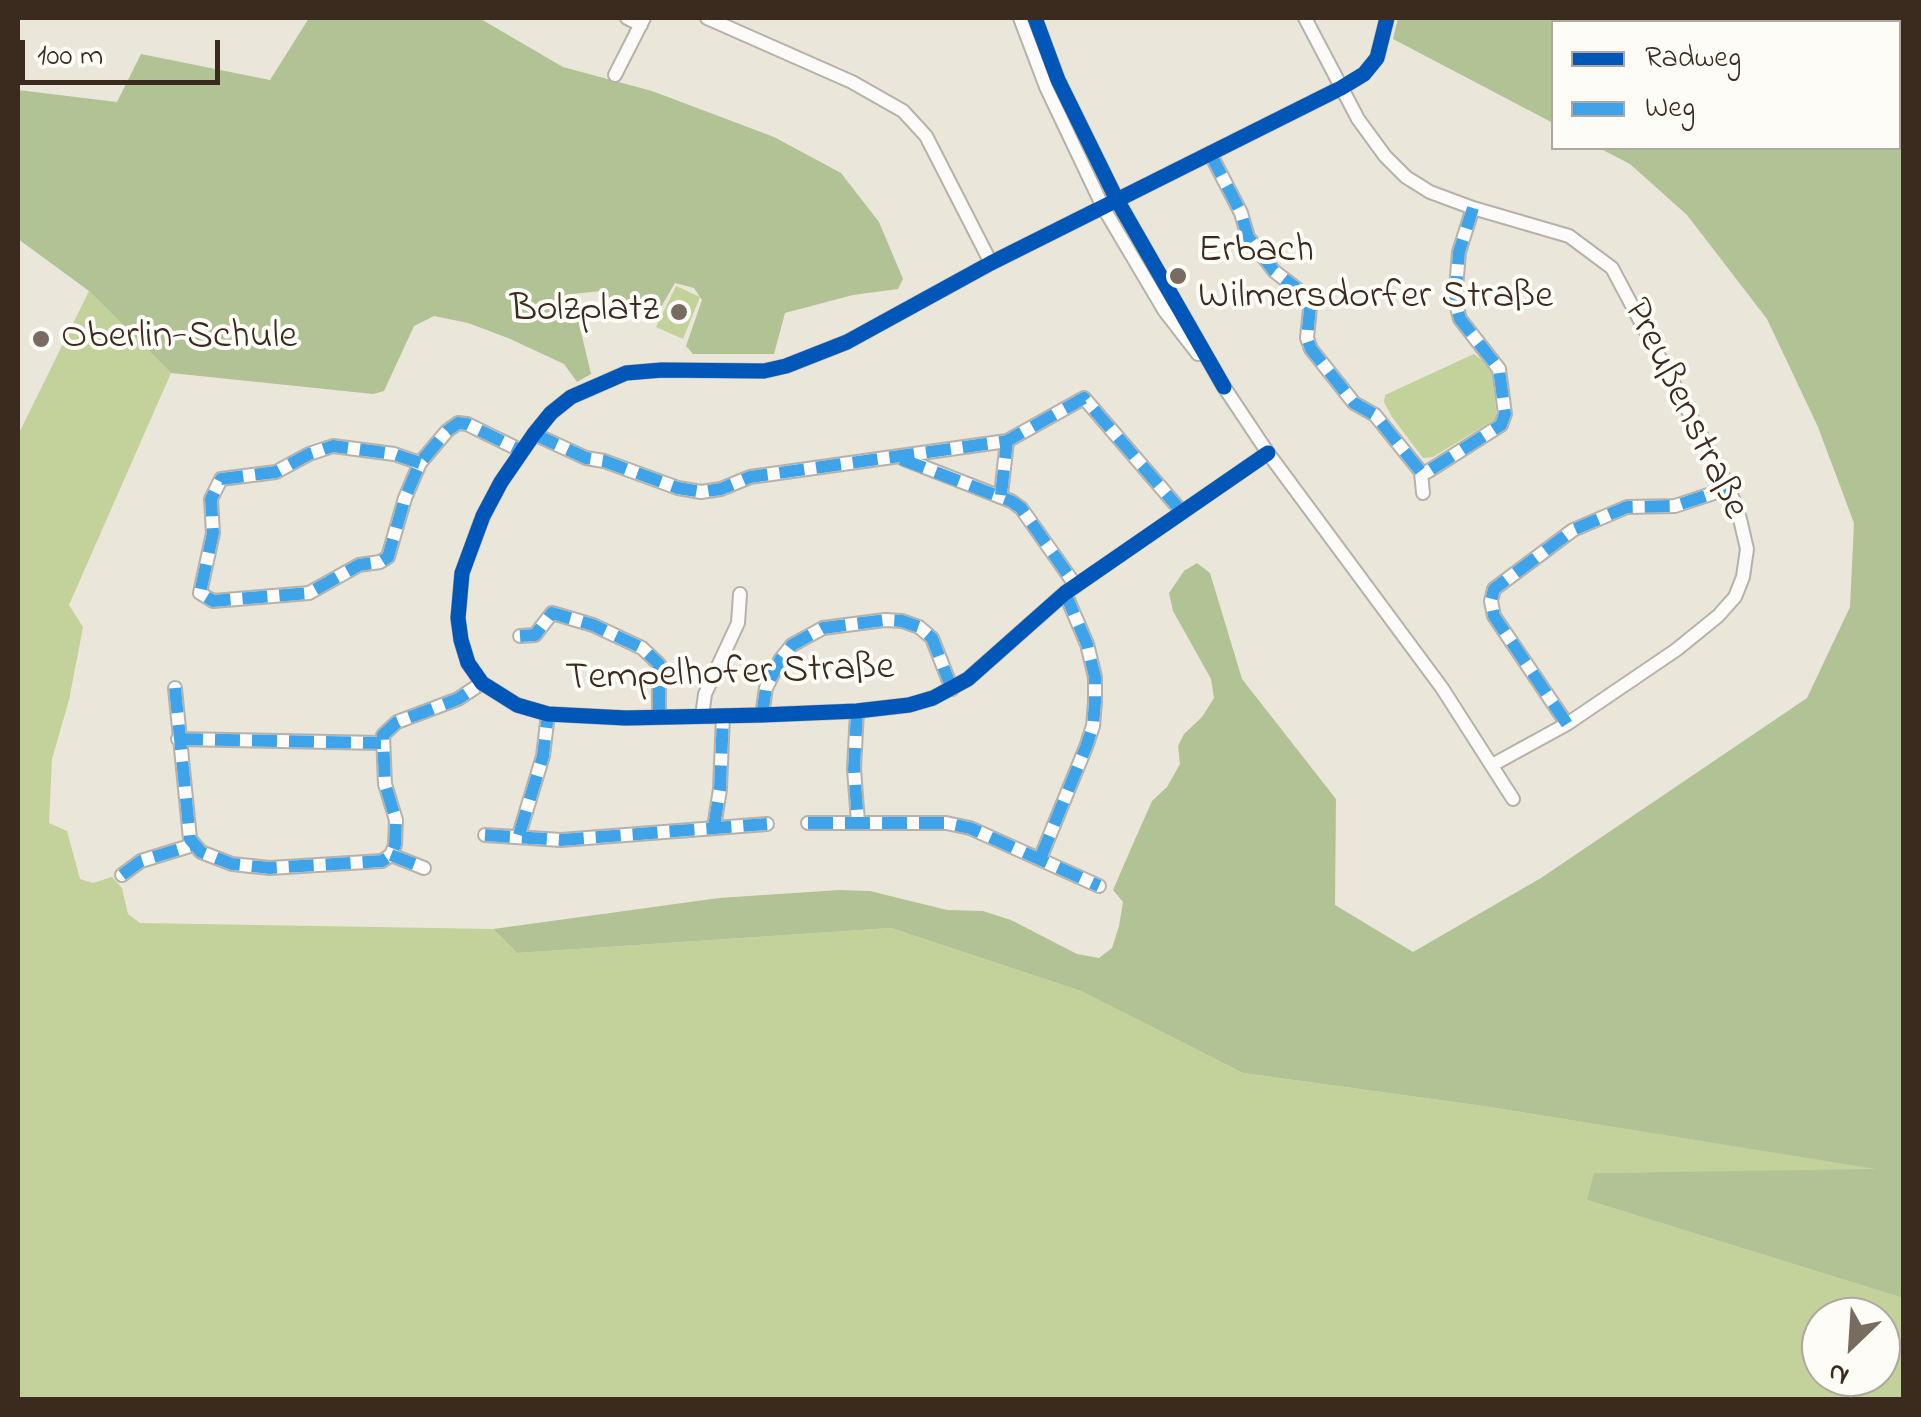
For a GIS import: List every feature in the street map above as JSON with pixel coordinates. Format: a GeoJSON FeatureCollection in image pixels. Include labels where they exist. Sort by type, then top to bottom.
{"type":"FeatureCollection","features":[{"type":"Feature","properties":{"kind":"street"},"geometry":{"type":"LineString","coordinates":[[615,76],[643,21],[627,18]]}},
{"type":"Feature","properties":{"kind":"street"},"geometry":{"type":"LineString","coordinates":[[707,18],[861,86],[902,111],[926,136],[991,262]]}},
{"type":"Feature","properties":{"kind":"street"},"geometry":{"type":"LineString","coordinates":[[1020,18],[1046,88],[1103,207],[1164,310],[1224,387]]}},
{"type":"Feature","properties":{"kind":"street"},"geometry":{"type":"LineString","coordinates":[[1035,18],[1058,80],[1117,200],[1224,387],[1268,453],[1442,688],[1494,764],[1513,800]]}},
{"type":"Feature","properties":{"kind":"street","name":"Preußenstraße"},"geometry":{"type":"LineString","coordinates":[[1305,18],[1341,88],[1385,156],[1406,178],[1473,208],[1569,236],[1612,268],[1729,488],[1747,549],[1744,577],[1718,616],[1676,650],[1567,724],[1494,764]]}},
{"type":"Feature","properties":{"kind":"street"},"geometry":{"type":"LineString","coordinates":[[122,875],[141,861],[193,846],[232,864],[270,868],[382,860],[390,856],[395,845],[396,820],[384,784],[381,743],[388,728],[458,699],[482,683],[468,662],[461,640],[458,618],[462,573],[483,516],[522,450],[551,413],[571,397],[626,373],[764,371],[847,342],[991,262],[1341,88],[1364,74],[1377,58],[1387,18]]}},
{"type":"Feature","properties":{"kind":"street"},"geometry":{"type":"LineString","coordinates":[[1210,154],[1241,213],[1248,236],[1274,271],[1301,292],[1310,308],[1307,338],[1311,350],[1354,403],[1375,416],[1421,472],[1423,493]]}},
{"type":"Feature","properties":{"kind":"street"},"geometry":{"type":"LineString","coordinates":[[1421,472],[1427,472],[1501,425],[1505,414],[1500,369],[1460,318],[1456,300],[1460,252],[1473,208]]}},
{"type":"Feature","properties":{"kind":"street"},"geometry":{"type":"LineString","coordinates":[[534,434],[586,458],[701,492],[750,477],[1007,441],[1084,398],[1182,512]]}},
{"type":"Feature","properties":{"kind":"street"},"geometry":{"type":"LineString","coordinates":[[420,463],[394,454],[333,446],[308,454],[276,472],[221,478],[212,498],[213,533],[200,593],[213,601],[309,593],[359,565],[380,562],[392,550],[405,498],[420,463],[446,431],[458,424],[467,424],[522,450]]}},
{"type":"Feature","properties":{"kind":"street"},"geometry":{"type":"LineString","coordinates":[[1001,495],[1007,441]]}},
{"type":"Feature","properties":{"kind":"street","name":"Tempelhofer Straße"},"geometry":{"type":"LineString","coordinates":[[482,683],[517,706],[548,714],[626,718],[723,716],[909,705],[952,690],[1070,590],[1268,453]]}},
{"type":"Feature","properties":{"kind":"street"},"geometry":{"type":"LineString","coordinates":[[900,458],[1001,495],[1021,508],[1070,590],[1095,678],[1096,702],[1086,747],[1040,860]]}},
{"type":"Feature","properties":{"kind":"street"},"geometry":{"type":"LineString","coordinates":[[1567,724],[1494,616],[1494,589],[1573,530],[1628,507],[1675,506],[1729,488]]}},
{"type":"Feature","properties":{"kind":"street","name":"Tempelhofer Straße"},"geometry":{"type":"LineString","coordinates":[[702,716],[705,694],[738,623],[740,594]]}},
{"type":"Feature","properties":{"kind":"street"},"geometry":{"type":"LineString","coordinates":[[520,636],[535,635],[552,613],[593,625],[642,648],[660,664],[659,716]]}},
{"type":"Feature","properties":{"kind":"street"},"geometry":{"type":"LineString","coordinates":[[762,715],[766,688],[780,660],[792,645],[823,628],[885,620],[919,627],[932,638],[952,690]]}},
{"type":"Feature","properties":{"kind":"street"},"geometry":{"type":"LineString","coordinates":[[174,688],[193,846]]}},
{"type":"Feature","properties":{"kind":"street"},"geometry":{"type":"LineString","coordinates":[[856,711],[854,769],[858,822]]}},
{"type":"Feature","properties":{"kind":"street"},"geometry":{"type":"LineString","coordinates":[[518,835],[542,756],[548,714]]}},
{"type":"Feature","properties":{"kind":"street"},"geometry":{"type":"LineString","coordinates":[[714,827],[722,774],[723,716]]}},
{"type":"Feature","properties":{"kind":"street"},"geometry":{"type":"LineString","coordinates":[[178,739],[381,743]]}},
{"type":"Feature","properties":{"kind":"street"},"geometry":{"type":"LineString","coordinates":[[808,823],[958,826],[1098,886]]}},
{"type":"Feature","properties":{"kind":"street"},"geometry":{"type":"LineString","coordinates":[[485,835],[561,840],[768,824]]}},
{"type":"Feature","properties":{"kind":"street"},"geometry":{"type":"LineString","coordinates":[[390,856],[424,868]]}},
{"type":"Feature","properties":{"kind":"green space"},"geometry":{"type":"Polygon","coordinates":[[[309,18],[479,18],[563,67],[652,91],[774,137],[841,173],[879,222],[903,279],[898,289],[853,295],[785,313],[774,354],[693,354],[686,346],[702,300],[694,288],[675,283],[661,307],[623,310],[602,291],[572,294],[591,374],[577,382],[564,364],[508,338],[434,316],[414,326],[384,391],[373,394],[171,373],[89,291],[18,239],[18,90],[117,102],[141,54],[270,80],[309,18]]]}},
{"type":"Feature","properties":{"kind":"green space"},"geometry":{"type":"Polygon","coordinates":[[[1398,18],[1903,18],[1903,1298],[1587,1200],[1594,1173],[1875,1169],[1483,1106],[1243,1073],[1081,991],[891,928],[517,953],[493,929],[719,898],[870,891],[947,910],[983,911],[1011,920],[1077,954],[1099,958],[1112,948],[1123,902],[1113,890],[1152,801],[1167,787],[1180,764],[1178,746],[1184,734],[1214,698],[1211,679],[1173,611],[1169,593],[1184,571],[1197,563],[1210,573],[1242,679],[1336,799],[1335,905],[1413,952],[1541,878],[1807,698],[1850,607],[1854,523],[1818,427],[1767,319],[1687,215],[1630,164],[1603,150],[1901,150],[1901,20],[1551,20],[1551,122],[1393,39],[1398,18]]]}},
{"type":"Feature","properties":{"kind":"green space","name":"Bolzplatz"},"geometry":{"type":"Polygon","coordinates":[[[676,286],[700,297],[683,339],[656,327],[676,286]]]}},
{"type":"Feature","properties":{"kind":"green space"},"geometry":{"type":"Polygon","coordinates":[[[89,291],[171,373],[69,605],[83,627],[69,700],[52,759],[49,823],[67,831],[80,879],[93,883],[112,877],[122,888],[128,914],[140,923],[493,929],[517,953],[891,928],[1081,991],[1243,1073],[1483,1106],[1883,1170],[1595,1173],[1587,1200],[1900,1297],[1801,1297],[1801,1397],[1901,1397],[1903,1298],[1903,1399],[18,1399],[18,435],[89,291]]]}},
{"type":"Feature","properties":{"kind":"green space"},"geometry":{"type":"Polygon","coordinates":[[[1474,354],[1491,367],[1497,418],[1433,457],[1423,458],[1392,417],[1384,402],[1385,395],[1474,354]]]}},
{"type":"Feature","properties":{"kind":"marked path"},"geometry":{"type":"LineString","coordinates":[[1210,153],[1241,213],[1248,237],[1274,271],[1301,292],[1310,308],[1307,338],[1311,349],[1354,403],[1375,415],[1421,472],[1427,472],[1501,425],[1505,414],[1499,369],[1460,319],[1455,300],[1459,252],[1473,208]]}},
{"type":"Feature","properties":{"kind":"marked path"},"geometry":{"type":"LineString","coordinates":[[534,434],[586,458],[701,492],[750,477],[1007,441],[1084,398],[1182,512]]}},
{"type":"Feature","properties":{"kind":"marked path"},"geometry":{"type":"LineString","coordinates":[[420,463],[394,454],[333,446],[276,472],[221,479],[211,499],[213,533],[200,593],[213,601],[309,593],[359,565],[388,557],[420,463],[458,423],[522,451]]}},
{"type":"Feature","properties":{"kind":"marked path"},"geometry":{"type":"LineString","coordinates":[[1001,495],[1007,441]]}},
{"type":"Feature","properties":{"kind":"marked path"},"geometry":{"type":"LineString","coordinates":[[901,459],[1021,508],[1076,586]]}},
{"type":"Feature","properties":{"kind":"marked path"},"geometry":{"type":"LineString","coordinates":[[1567,724],[1494,616],[1494,589],[1573,530],[1627,507],[1675,506],[1729,488]]}},
{"type":"Feature","properties":{"kind":"marked path"},"geometry":{"type":"LineString","coordinates":[[1040,859],[1093,726],[1095,677],[1087,644],[1065,593]]}},
{"type":"Feature","properties":{"kind":"marked path"},"geometry":{"type":"LineString","coordinates":[[520,636],[535,635],[552,613],[593,625],[642,648],[659,664],[659,716]]}},
{"type":"Feature","properties":{"kind":"marked path"},"geometry":{"type":"LineString","coordinates":[[762,715],[766,688],[780,660],[792,645],[823,628],[885,620],[919,627],[932,638],[952,689]]}},
{"type":"Feature","properties":{"kind":"marked path"},"geometry":{"type":"LineString","coordinates":[[175,688],[190,839],[201,852],[232,864],[270,868],[382,861],[391,855],[396,820],[385,784],[383,735],[397,722],[458,699],[482,683]]}},
{"type":"Feature","properties":{"kind":"marked path"},"geometry":{"type":"LineString","coordinates":[[857,711],[854,769],[858,822]]}},
{"type":"Feature","properties":{"kind":"marked path"},"geometry":{"type":"LineString","coordinates":[[519,835],[543,756],[548,714]]}},
{"type":"Feature","properties":{"kind":"marked path"},"geometry":{"type":"LineString","coordinates":[[714,827],[723,716]]}},
{"type":"Feature","properties":{"kind":"marked path"},"geometry":{"type":"LineString","coordinates":[[178,739],[381,743]]}},
{"type":"Feature","properties":{"kind":"marked path"},"geometry":{"type":"LineString","coordinates":[[808,823],[946,823],[970,828],[1099,886]]}},
{"type":"Feature","properties":{"kind":"marked path"},"geometry":{"type":"LineString","coordinates":[[485,835],[561,840],[767,824]]}},
{"type":"Feature","properties":{"kind":"marked path"},"geometry":{"type":"LineString","coordinates":[[122,875],[141,861],[193,845]]}},
{"type":"Feature","properties":{"kind":"marked path"},"geometry":{"type":"LineString","coordinates":[[391,855],[424,868]]}},
{"type":"Feature","properties":{"kind":"cycle path"},"geometry":{"type":"LineString","coordinates":[[1035,18],[1058,80],[1117,200],[1224,387]]}},
{"type":"Feature","properties":{"kind":"cycle path"},"geometry":{"type":"LineString","coordinates":[[1268,453],[1065,593],[968,679],[933,698],[909,705],[762,715],[626,718],[548,714],[517,705],[482,683],[468,663],[461,640],[458,618],[462,573],[483,516],[534,434],[571,397],[626,373],[764,371],[847,342],[991,263],[1341,88],[1364,74],[1377,58],[1387,18]]}},
{"type":"Feature","properties":{"kind":"place","name":"Erbach Wilmersdorfer Straße"},"geometry":{"type":"Point","coordinates":[1178,276]}},
{"type":"Feature","properties":{"kind":"place","name":"Bolzplatz"},"geometry":{"type":"Point","coordinates":[679,312]}},
{"type":"Feature","properties":{"kind":"place","name":"Oberlin-Schule"},"geometry":{"type":"Point","coordinates":[41,339]}}]}
